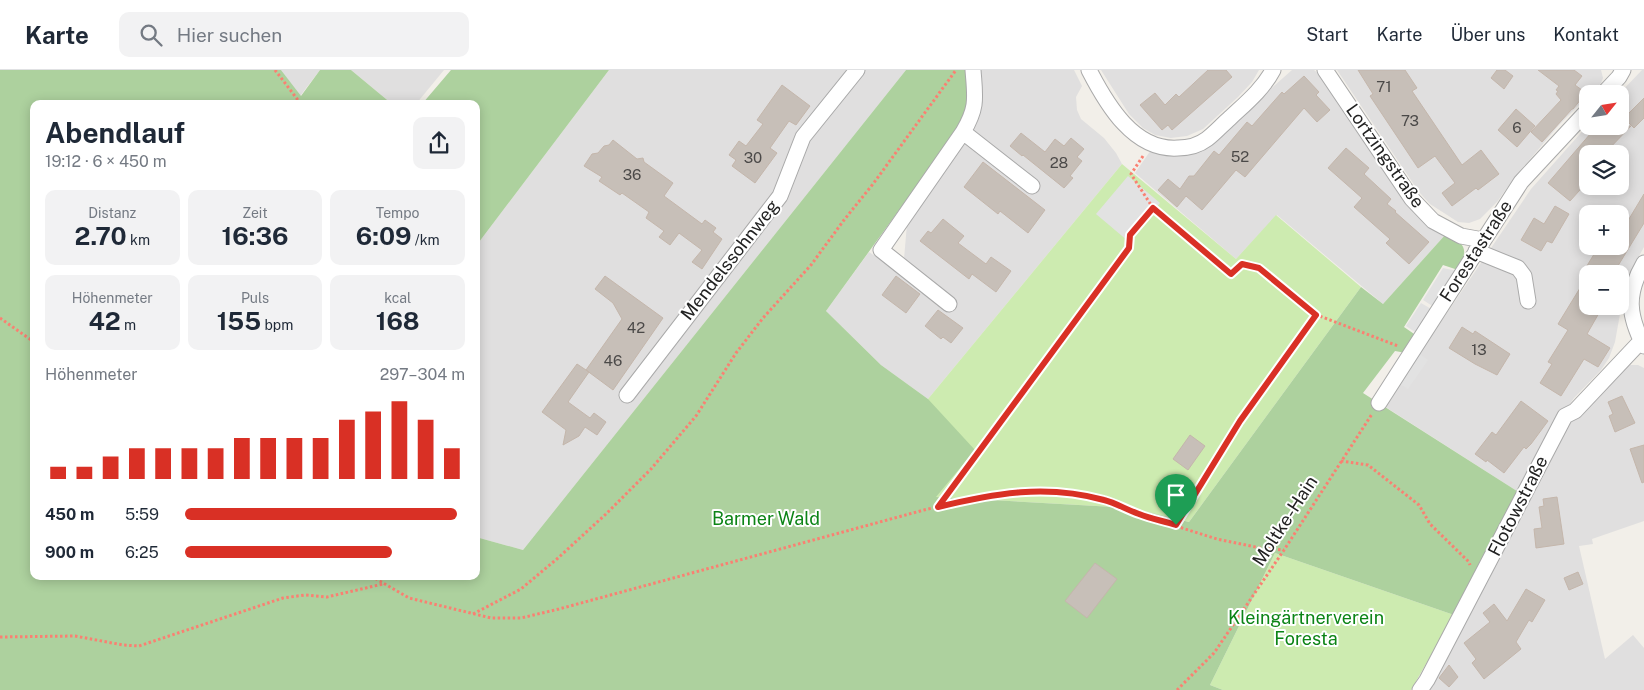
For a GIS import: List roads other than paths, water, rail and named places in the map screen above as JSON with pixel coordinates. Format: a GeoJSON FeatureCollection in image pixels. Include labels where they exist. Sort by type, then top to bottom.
{"type":"FeatureCollection","features":[{"type":"Feature","properties":{"kind":"street","name":"Mendelssohnweg"},"geometry":{"type":"LineString","coordinates":[[627,395],[780,196],[803,137],[857,70]]}},
{"type":"Feature","properties":{"kind":"street"},"geometry":{"type":"LineString","coordinates":[[949,304],[881,250],[963,132],[972,116],[975,98],[973,70]]}},
{"type":"Feature","properties":{"kind":"street"},"geometry":{"type":"LineString","coordinates":[[1089,70],[1096,84],[1120,119],[1134,134],[1151,145],[1168,149],[1187,148],[1206,140],[1260,90],[1273,70]]}},
{"type":"Feature","properties":{"kind":"street","name":"Lortzingstraße"},"geometry":{"type":"LineString","coordinates":[[1325,70],[1412,199],[1433,221],[1480,245],[1518,268],[1524,276],[1528,301]]}},
{"type":"Feature","properties":{"kind":"street"},"geometry":{"type":"LineString","coordinates":[[1611,85],[1623,70]]}},
{"type":"Feature","properties":{"kind":"street","name":"Forestastraße"},"geometry":{"type":"LineString","coordinates":[[1379,403],[1521,182],[1579,120]]}},
{"type":"Feature","properties":{"kind":"street"},"geometry":{"type":"LineString","coordinates":[[963,132],[1032,186]]}},
{"type":"Feature","properties":{"kind":"street","name":"Flotowstraße"},"geometry":{"type":"LineString","coordinates":[[1420,690],[1428,680],[1565,416],[1575,411],[1642,343],[1634,322],[1631,304],[1632,286],[1644,263]]}},
{"type":"Feature","properties":{"kind":"park label","name":"Barmer Wald"},"geometry":{"type":"Point","coordinates":[766,519]}},
{"type":"Feature","properties":{"kind":"park label","name":"Kleingärtnerverein Foresta"},"geometry":{"type":"Point","coordinates":[1306,628]}}]}
